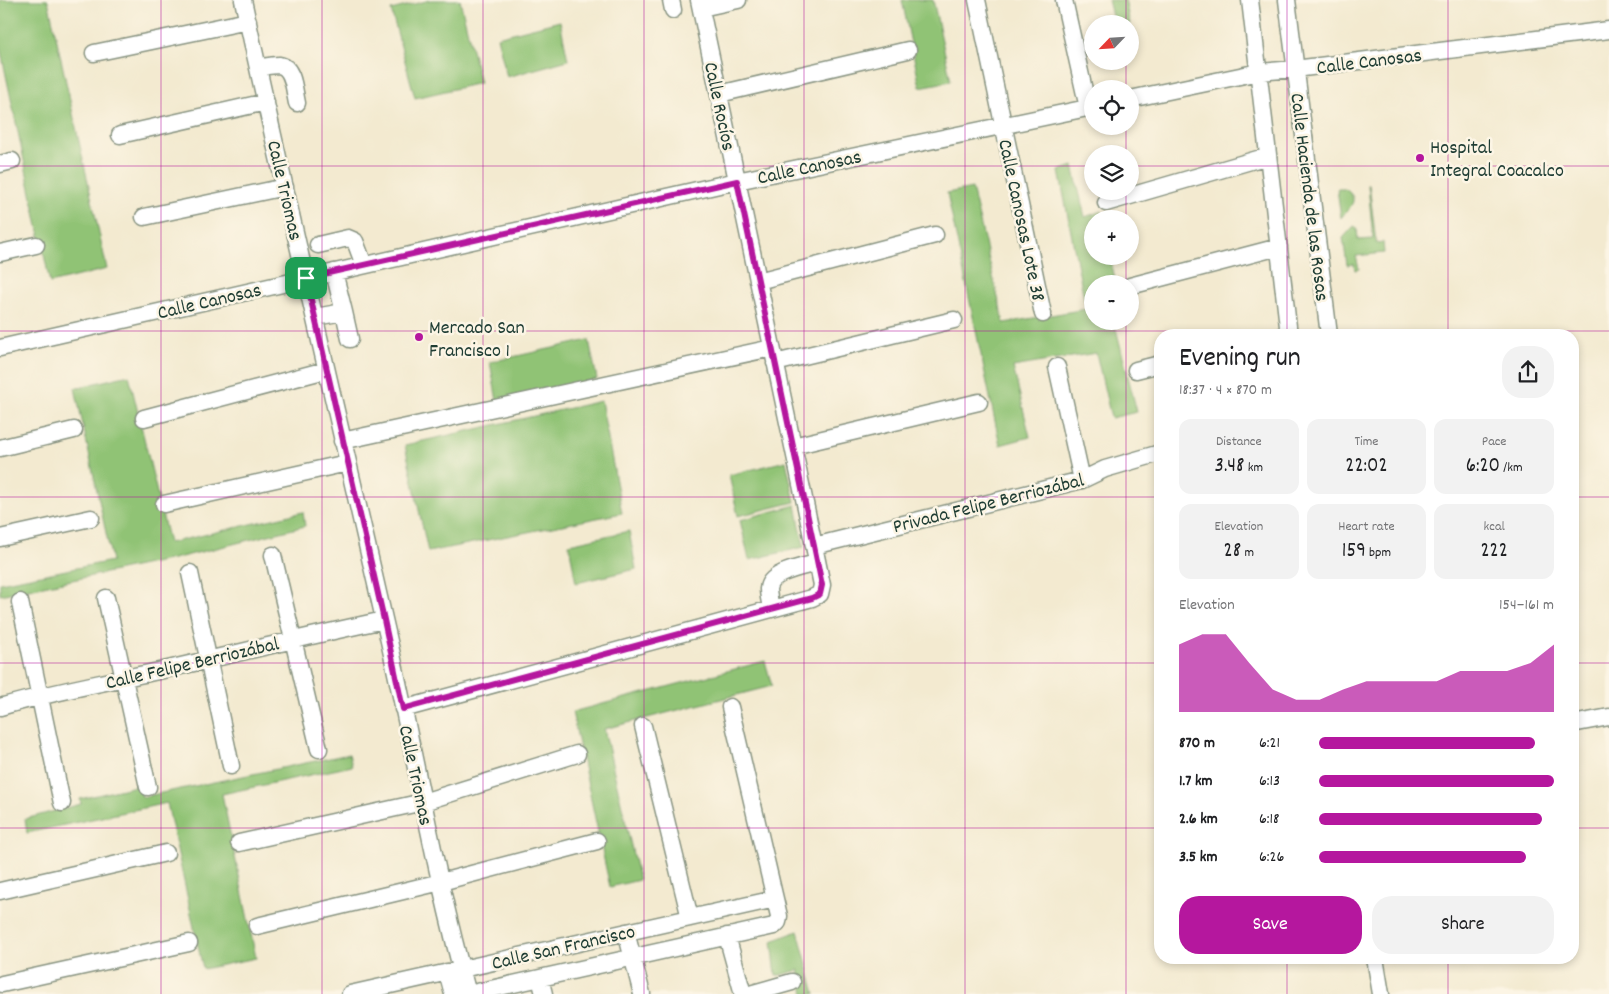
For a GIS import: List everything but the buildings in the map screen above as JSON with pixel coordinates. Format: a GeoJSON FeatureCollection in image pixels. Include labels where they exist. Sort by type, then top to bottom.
{"type":"FeatureCollection","features":[{"type":"Feature","properties":{"kind":"street","name":"Calle Triomas"},"geometry":{"type":"LineString","coordinates":[[243,0],[384,620],[441,882],[454,971],[468,994]]}},
{"type":"Feature","properties":{"kind":"street"},"geometry":{"type":"LineString","coordinates":[[700,4],[738,0]]}},
{"type":"Feature","properties":{"kind":"street","name":"Calle Canosas Lote 38"},"geometry":{"type":"LineString","coordinates":[[977,0],[1043,314]]}},
{"type":"Feature","properties":{"kind":"street"},"geometry":{"type":"LineString","coordinates":[[1064,0],[1084,82]]}},
{"type":"Feature","properties":{"kind":"street","name":"Calle Hacienda de las Rosas"},"geometry":{"type":"LineString","coordinates":[[1250,0],[1279,248],[1286,329]]}},
{"type":"Feature","properties":{"kind":"street","name":"Calle Hacienda de las Rosas"},"geometry":{"type":"LineString","coordinates":[[1287,0],[1294,69],[1317,231],[1328,329]]}},
{"type":"Feature","properties":{"kind":"street","name":"Calle Rocíos"},"geometry":{"type":"LineString","coordinates":[[700,4],[822,585],[820,594],[812,598],[771,608]]}},
{"type":"Feature","properties":{"kind":"street"},"geometry":{"type":"LineString","coordinates":[[94,53],[248,21]]}},
{"type":"Feature","properties":{"kind":"street","name":"Calle Canosas"},"geometry":{"type":"LineString","coordinates":[[1139,97],[1259,72],[1609,30]]}},
{"type":"Feature","properties":{"kind":"street"},"geometry":{"type":"LineString","coordinates":[[719,94],[908,50]]}},
{"type":"Feature","properties":{"kind":"street"},"geometry":{"type":"LineString","coordinates":[[258,67],[279,65],[286,68],[290,72],[297,103]]}},
{"type":"Feature","properties":{"kind":"street"},"geometry":{"type":"LineString","coordinates":[[120,135],[266,102]]}},
{"type":"Feature","properties":{"kind":"street","name":"Calle Canosas"},"geometry":{"type":"LineString","coordinates":[[0,348],[737,181],[1084,108]]}},
{"type":"Feature","properties":{"kind":"street"},"geometry":{"type":"LineString","coordinates":[[1106,203],[1268,156]]}},
{"type":"Feature","properties":{"kind":"street"},"geometry":{"type":"LineString","coordinates":[[144,217],[285,187]]}},
{"type":"Feature","properties":{"kind":"street"},"geometry":{"type":"LineString","coordinates":[[758,281],[935,235]]}},
{"type":"Feature","properties":{"kind":"street"},"geometry":{"type":"LineString","coordinates":[[318,245],[352,238],[355,241],[364,265]]}},
{"type":"Feature","properties":{"kind":"street"},"geometry":{"type":"LineString","coordinates":[[0,253],[36,245]]}},
{"type":"Feature","properties":{"kind":"street"},"geometry":{"type":"LineString","coordinates":[[1139,284],[1279,248]]}},
{"type":"Feature","properties":{"kind":"street"},"geometry":{"type":"LineString","coordinates":[[334,272],[350,338]]}},
{"type":"Feature","properties":{"kind":"street"},"geometry":{"type":"LineString","coordinates":[[315,317],[344,312]]}},
{"type":"Feature","properties":{"kind":"street"},"geometry":{"type":"LineString","coordinates":[[342,441],[954,320]]}},
{"type":"Feature","properties":{"kind":"street"},"geometry":{"type":"LineString","coordinates":[[1136,370],[1154,366]]}},
{"type":"Feature","properties":{"kind":"street"},"geometry":{"type":"LineString","coordinates":[[1057,367],[1082,480]]}},
{"type":"Feature","properties":{"kind":"street"},"geometry":{"type":"LineString","coordinates":[[144,418],[326,370]]}},
{"type":"Feature","properties":{"kind":"street"},"geometry":{"type":"LineString","coordinates":[[793,446],[979,402]]}},
{"type":"Feature","properties":{"kind":"street"},"geometry":{"type":"LineString","coordinates":[[0,448],[74,430]]}},
{"type":"Feature","properties":{"kind":"street","name":"Privada Felipe Berriozábal"},"geometry":{"type":"LineString","coordinates":[[814,546],[1082,480],[1105,469],[1154,456]]}},
{"type":"Feature","properties":{"kind":"street"},"geometry":{"type":"LineString","coordinates":[[164,504],[347,463]]}},
{"type":"Feature","properties":{"kind":"street"},"geometry":{"type":"LineString","coordinates":[[0,538],[91,518]]}},
{"type":"Feature","properties":{"kind":"street"},"geometry":{"type":"LineString","coordinates":[[273,555],[319,749]]}},
{"type":"Feature","properties":{"kind":"street"},"geometry":{"type":"LineString","coordinates":[[403,709],[771,608],[768,588],[771,580],[777,575],[817,563]]}},
{"type":"Feature","properties":{"kind":"street"},"geometry":{"type":"LineString","coordinates":[[190,573],[231,766]]}},
{"type":"Feature","properties":{"kind":"street"},"geometry":{"type":"LineString","coordinates":[[106,598],[148,786]]}},
{"type":"Feature","properties":{"kind":"street"},"geometry":{"type":"LineString","coordinates":[[20,602],[62,803]]}},
{"type":"Feature","properties":{"kind":"street","name":"Calle Felipe Berriozábal"},"geometry":{"type":"LineString","coordinates":[[0,707],[40,696],[384,620]]}},
{"type":"Feature","properties":{"kind":"street"},"geometry":{"type":"LineString","coordinates":[[730,707],[775,898]]}},
{"type":"Feature","properties":{"kind":"street"},"geometry":{"type":"LineString","coordinates":[[1579,723],[1609,717]]}},
{"type":"Feature","properties":{"kind":"street"},"geometry":{"type":"LineString","coordinates":[[642,726],[690,918]]}},
{"type":"Feature","properties":{"kind":"street"},"geometry":{"type":"LineString","coordinates":[[239,843],[423,802],[577,754]]}},
{"type":"Feature","properties":{"kind":"street"},"geometry":{"type":"LineString","coordinates":[[257,926],[441,882],[597,840]]}},
{"type":"Feature","properties":{"kind":"street"},"geometry":{"type":"LineString","coordinates":[[0,891],[166,853]]}},
{"type":"Feature","properties":{"kind":"street","name":"Calle San Francisco"},"geometry":{"type":"LineString","coordinates":[[350,994],[775,898],[779,916],[778,922],[774,926],[468,994]]}},
{"type":"Feature","properties":{"kind":"street"},"geometry":{"type":"LineString","coordinates":[[626,932],[642,994]]}},
{"type":"Feature","properties":{"kind":"street"},"geometry":{"type":"LineString","coordinates":[[727,936],[743,994]]}},
{"type":"Feature","properties":{"kind":"street"},"geometry":{"type":"LineString","coordinates":[[2,984],[189,943]]}},
{"type":"Feature","properties":{"kind":"street"},"geometry":{"type":"LineString","coordinates":[[1375,964],[1381,994]]}},
{"type":"Feature","properties":{"kind":"street"},"geometry":{"type":"LineString","coordinates":[[453,994],[454,971]]}},
{"type":"Feature","properties":{"kind":"street"},"geometry":{"type":"LineString","coordinates":[[540,978],[544,994]]}},
{"type":"Feature","properties":{"kind":"street"},"geometry":{"type":"LineString","coordinates":[[750,994],[792,982]]}},
{"type":"Feature","properties":{"kind":"green space"},"geometry":{"type":"Polygon","coordinates":[[[0,0],[48,0],[107,269],[50,283],[0,47],[0,0]]]}},
{"type":"Feature","properties":{"kind":"green space"},"geometry":{"type":"Polygon","coordinates":[[[430,0],[460,0],[480,83],[415,98],[391,10],[430,0]]]}},
{"type":"Feature","properties":{"kind":"green space"},"geometry":{"type":"Polygon","coordinates":[[[902,0],[933,0],[951,81],[920,87],[902,0]]]}},
{"type":"Feature","properties":{"kind":"green space"},"geometry":{"type":"Polygon","coordinates":[[[1108,0],[1125,0],[1128,15],[1112,15],[1108,0]]]}},
{"type":"Feature","properties":{"kind":"green space"},"geometry":{"type":"Polygon","coordinates":[[[560,21],[568,60],[507,77],[497,37],[560,21]]]}},
{"type":"Feature","properties":{"kind":"green space"},"geometry":{"type":"Polygon","coordinates":[[[1073,166],[1084,213],[1084,265],[1112,265],[1114,275],[1084,275],[1084,299],[1059,171],[1073,166]]]}},
{"type":"Feature","properties":{"kind":"green space"},"geometry":{"type":"Polygon","coordinates":[[[1369,184],[1376,243],[1383,242],[1384,253],[1356,256],[1359,269],[1355,270],[1354,264],[1347,265],[1343,238],[1354,226],[1357,228],[1358,240],[1373,239],[1369,184]]]}},
{"type":"Feature","properties":{"kind":"green space"},"geometry":{"type":"Polygon","coordinates":[[[972,188],[1004,323],[1084,309],[1084,330],[1116,330],[1137,412],[1111,418],[1096,353],[1013,367],[1030,437],[1000,445],[947,193],[972,188]]]}},
{"type":"Feature","properties":{"kind":"green space"},"geometry":{"type":"Polygon","coordinates":[[[1337,189],[1345,189],[1353,197],[1352,204],[1341,218],[1337,189]]]}},
{"type":"Feature","properties":{"kind":"green space"},"geometry":{"type":"Polygon","coordinates":[[[589,340],[597,379],[497,401],[490,362],[589,340]]]}},
{"type":"Feature","properties":{"kind":"green space"},"geometry":{"type":"Polygon","coordinates":[[[129,375],[169,543],[303,512],[305,526],[173,559],[0,595],[0,583],[112,561],[75,388],[129,375]]]}},
{"type":"Feature","properties":{"kind":"green space"},"geometry":{"type":"Polygon","coordinates":[[[601,401],[622,513],[428,552],[405,445],[601,401]]]}},
{"type":"Feature","properties":{"kind":"green space"},"geometry":{"type":"Polygon","coordinates":[[[786,461],[795,502],[738,516],[729,475],[786,461]]]}},
{"type":"Feature","properties":{"kind":"green space"},"geometry":{"type":"Polygon","coordinates":[[[796,505],[804,547],[749,560],[740,520],[796,505]]]}},
{"type":"Feature","properties":{"kind":"green space"},"geometry":{"type":"Polygon","coordinates":[[[629,531],[636,569],[576,583],[569,544],[629,531]]]}},
{"type":"Feature","properties":{"kind":"green space"},"geometry":{"type":"Polygon","coordinates":[[[765,661],[772,686],[604,729],[639,880],[610,887],[572,712],[765,661]]]}},
{"type":"Feature","properties":{"kind":"green space"},"geometry":{"type":"Polygon","coordinates":[[[349,754],[352,766],[222,794],[256,958],[203,969],[167,803],[27,833],[25,819],[81,804],[80,799],[140,785],[142,797],[349,754]]]}},
{"type":"Feature","properties":{"kind":"green space"},"geometry":{"type":"Polygon","coordinates":[[[798,931],[815,994],[804,994],[799,970],[776,976],[772,941],[798,931]]]}},
{"type":"Feature","properties":{"kind":"place","name":"Hospital Integral Coacalco"},"geometry":{"type":"Point","coordinates":[1420,158]}},
{"type":"Feature","properties":{"kind":"place","name":"Mercado San Francisco 1"},"geometry":{"type":"Point","coordinates":[419,337]}},
{"type":"Feature","properties":{"kind":"route"},"geometry":{"type":"LineString","coordinates":[[737,181],[822,585],[820,594],[812,598],[403,709],[306,278],[737,181]]}}]}
